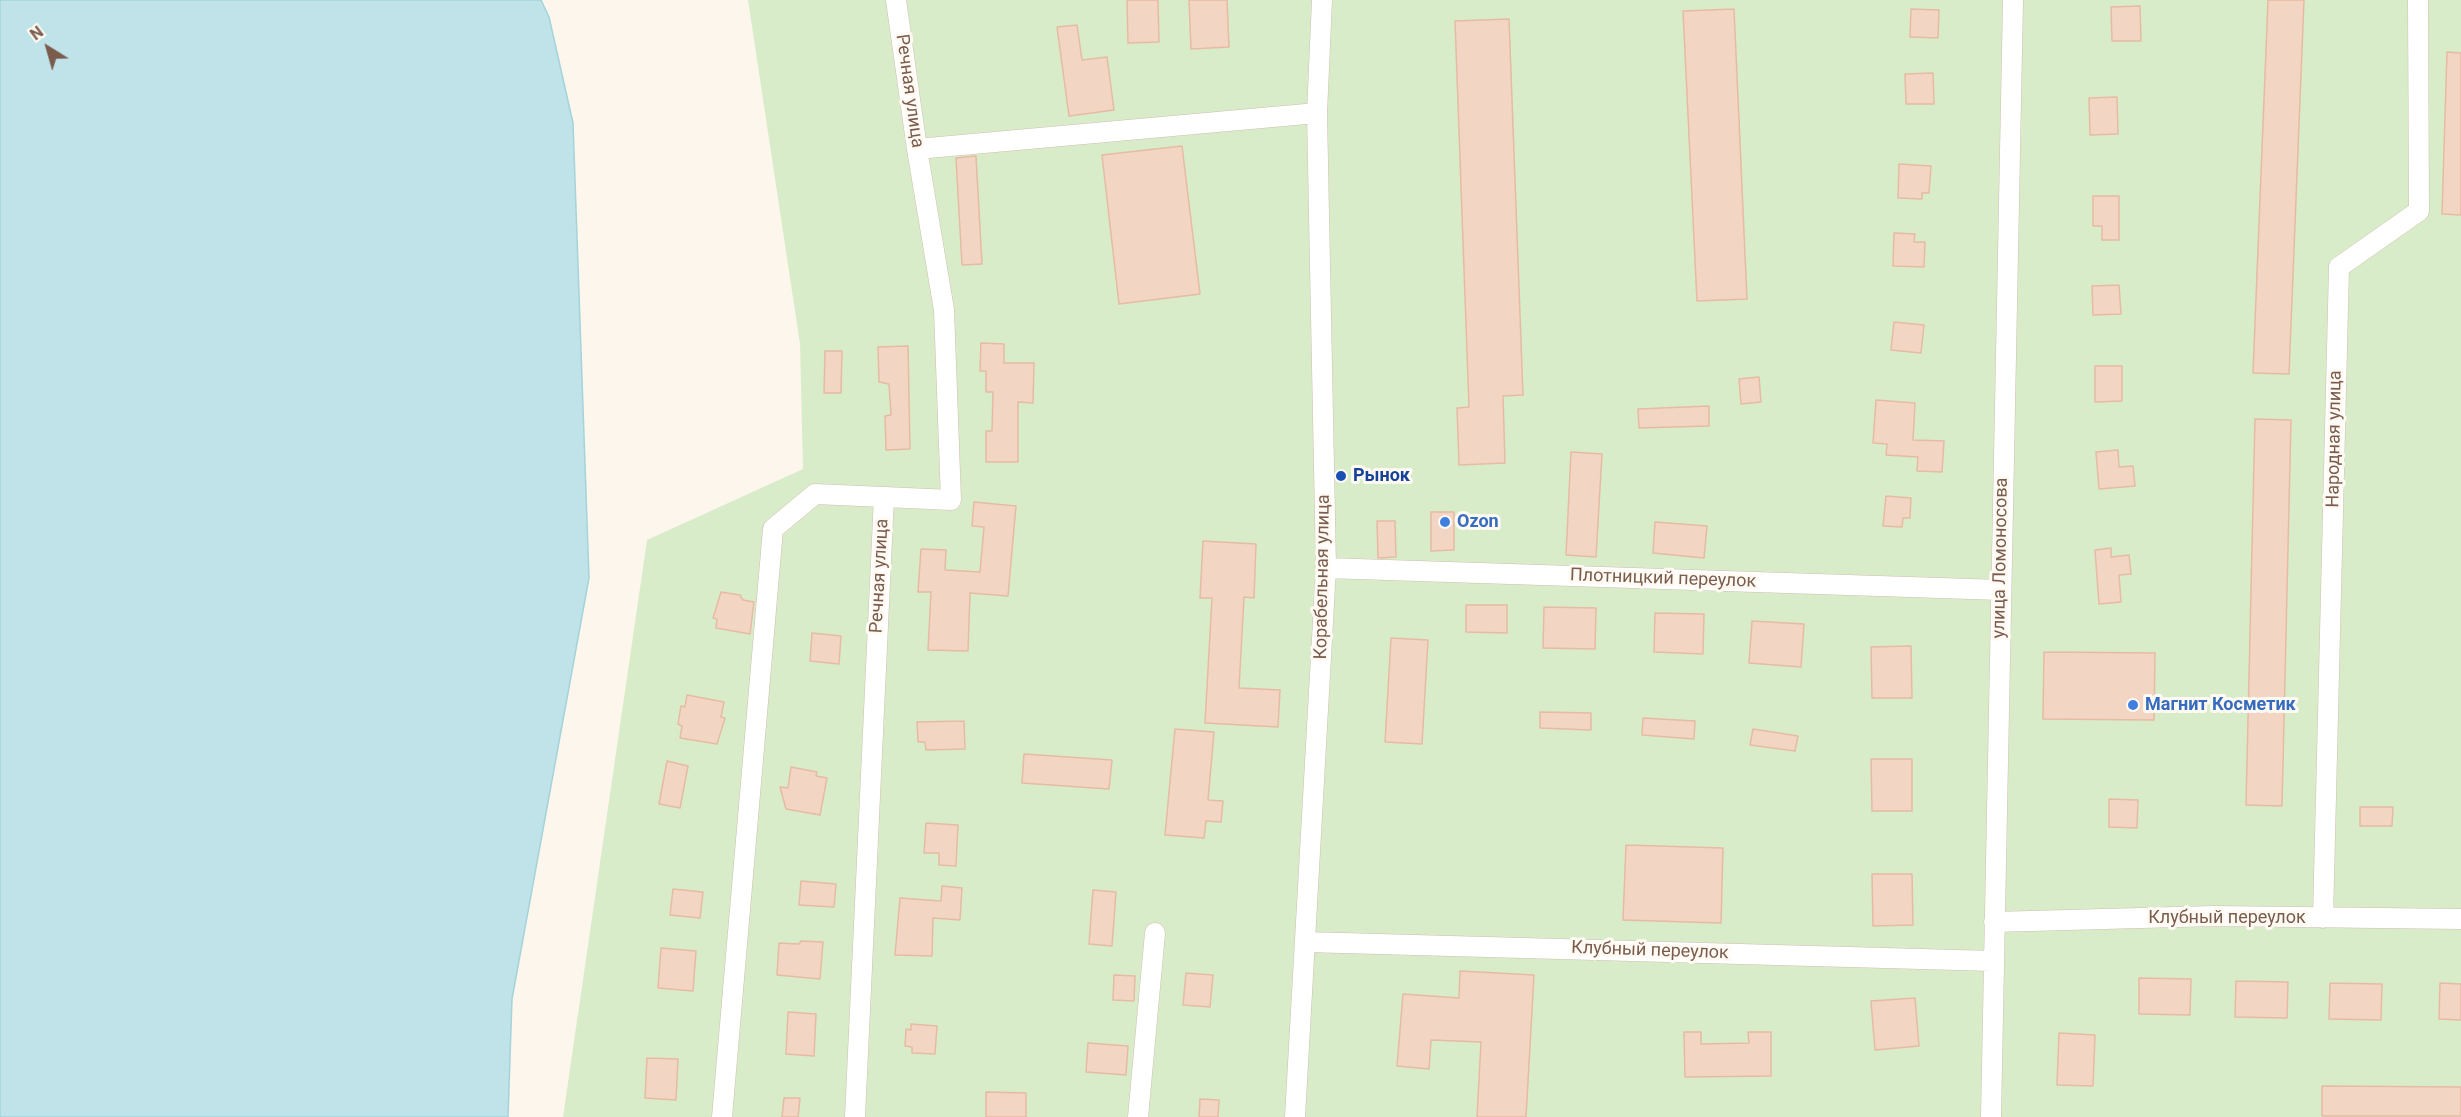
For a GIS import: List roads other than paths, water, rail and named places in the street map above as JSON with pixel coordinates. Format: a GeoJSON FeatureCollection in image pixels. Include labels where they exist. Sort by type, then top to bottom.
{"type":"FeatureCollection","features":[{"type":"Feature","properties":{"kind":"street","name":"Речная улица"},"geometry":{"type":"LineString","coordinates":[[855,1117],[884,497],[951,500],[944,310],[917,149],[896,0]]}},
{"type":"Feature","properties":{"kind":"street","name":"Корабельная улица"},"geometry":{"type":"LineString","coordinates":[[1295,1117],[1326,568],[1317,113],[1322,0]]}},
{"type":"Feature","properties":{"kind":"street","name":"улица Ломоносова"},"geometry":{"type":"LineString","coordinates":[[1991,1117],[2013,0]]}},
{"type":"Feature","properties":{"kind":"street","name":"Народная улица"},"geometry":{"type":"LineString","coordinates":[[2323,918],[2340,267],[2419,211],[2418,0]]}},
{"type":"Feature","properties":{"kind":"street"},"geometry":{"type":"LineString","coordinates":[[917,149],[1317,113]]}},
{"type":"Feature","properties":{"kind":"street"},"geometry":{"type":"LineString","coordinates":[[722,1117],[773,528],[815,494],[884,497]]}},
{"type":"Feature","properties":{"kind":"street","name":"Плотницкий переулок"},"geometry":{"type":"LineString","coordinates":[[1326,568],[2001,590]]}},
{"type":"Feature","properties":{"kind":"street","name":"Клубный переулок"},"geometry":{"type":"LineString","coordinates":[[1994,922],[2214,916],[2461,919]]}},
{"type":"Feature","properties":{"kind":"street"},"geometry":{"type":"LineString","coordinates":[[1138,1117],[1155,933]]}},
{"type":"Feature","properties":{"kind":"street","name":"Клубный переулок"},"geometry":{"type":"LineString","coordinates":[[1306,942],[1993,961]]}},
{"type":"Feature","properties":{"kind":"water"},"geometry":{"type":"Polygon","coordinates":[[[0,0],[541,0],[549,17],[573,123],[589,578],[512,999],[508,1117],[0,1117],[0,0]]]}},
{"type":"Feature","properties":{"kind":"place","name":"Рынок"},"geometry":{"type":"Point","coordinates":[1341,476]}},
{"type":"Feature","properties":{"kind":"place","name":"Ozon"},"geometry":{"type":"Point","coordinates":[1445,522]}},
{"type":"Feature","properties":{"kind":"place","name":"Магнит Косметик"},"geometry":{"type":"Point","coordinates":[2133,705]}}]}
